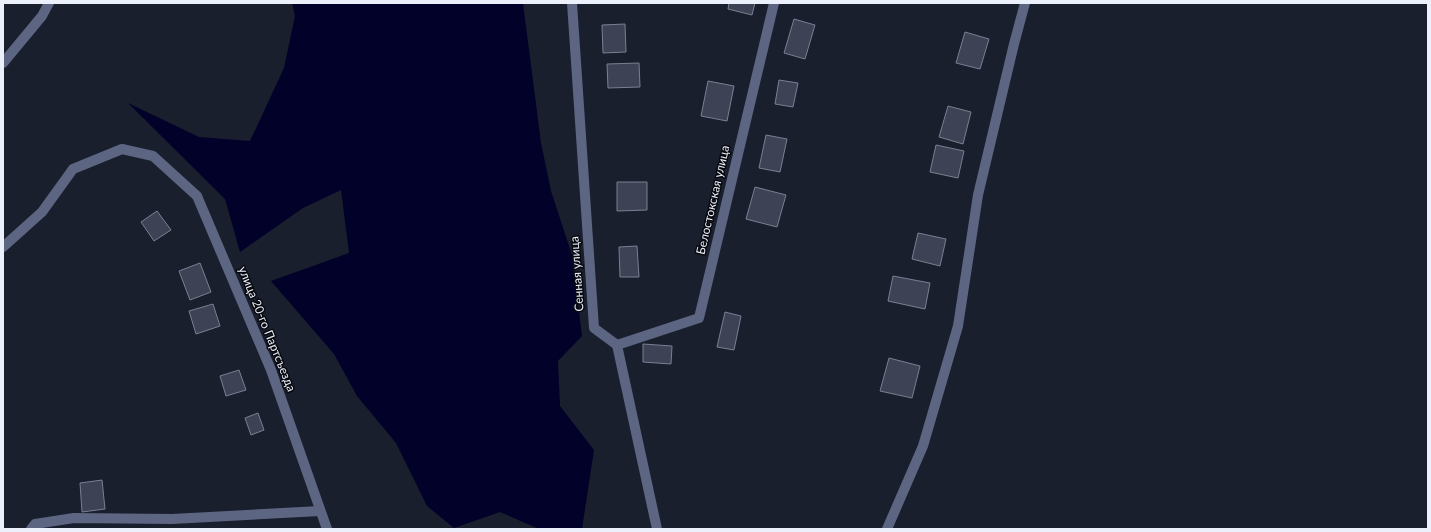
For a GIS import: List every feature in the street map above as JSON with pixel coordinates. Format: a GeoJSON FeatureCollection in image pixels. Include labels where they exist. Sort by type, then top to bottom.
{"type":"FeatureCollection","features":[{"type":"Feature","properties":{"kind":"street"},"geometry":{"type":"LineString","coordinates":[[3,63],[42,16],[49,3]]}},
{"type":"Feature","properties":{"kind":"street","name":"Сенная улица"},"geometry":{"type":"LineString","coordinates":[[572,3],[594,328],[617,345]]}},
{"type":"Feature","properties":{"kind":"street","name":"Белостокская улица"},"geometry":{"type":"LineString","coordinates":[[617,345],[699,318],[774,3]]}},
{"type":"Feature","properties":{"kind":"street"},"geometry":{"type":"LineString","coordinates":[[887,529],[923,446],[958,326],[978,195],[1025,3]]}},
{"type":"Feature","properties":{"kind":"street","name":"улица 20-го Партсъезда"},"geometry":{"type":"LineString","coordinates":[[3,247],[42,212],[73,169],[122,149],[154,156],[197,196],[271,370],[327,529]]}},
{"type":"Feature","properties":{"kind":"street"},"geometry":{"type":"LineString","coordinates":[[617,345],[657,529]]}},
{"type":"Feature","properties":{"kind":"street"},"geometry":{"type":"LineString","coordinates":[[31,529],[36,524],[74,518],[172,519],[320,511]]}},
{"type":"Feature","properties":{"kind":"water"},"geometry":{"type":"Polygon","coordinates":[[[292,3],[523,3],[541,143],[551,191],[572,255],[582,336],[558,361],[560,406],[594,450],[582,529],[539,529],[500,512],[454,528],[427,506],[396,443],[357,396],[334,354],[271,281],[349,253],[341,190],[303,208],[240,252],[225,199],[128,103],[199,137],[250,141],[284,68],[295,16],[292,3]]]}},
{"type":"Feature","properties":{"kind":"building"},"geometry":{"type":"Polygon","coordinates":[[[729,3],[755,3],[752,15],[728,9],[729,3]]]}},
{"type":"Feature","properties":{"kind":"building"},"geometry":{"type":"Polygon","coordinates":[[[794,19],[815,25],[805,59],[784,53],[794,19]]]}},
{"type":"Feature","properties":{"kind":"building"},"geometry":{"type":"Polygon","coordinates":[[[625,24],[626,52],[603,53],[602,25],[625,24]]]}},
{"type":"Feature","properties":{"kind":"building"},"geometry":{"type":"Polygon","coordinates":[[[965,32],[989,39],[980,69],[956,63],[965,32]]]}},
{"type":"Feature","properties":{"kind":"building"},"geometry":{"type":"Polygon","coordinates":[[[639,63],[640,87],[608,88],[607,64],[639,63]]]}},
{"type":"Feature","properties":{"kind":"building"},"geometry":{"type":"Polygon","coordinates":[[[779,80],[798,83],[793,107],[775,104],[779,80]]]}},
{"type":"Feature","properties":{"kind":"building"},"geometry":{"type":"Polygon","coordinates":[[[708,81],[734,86],[727,121],[701,116],[708,81]]]}},
{"type":"Feature","properties":{"kind":"building"},"geometry":{"type":"Polygon","coordinates":[[[948,106],[971,112],[963,144],[939,137],[948,106]]]}},
{"type":"Feature","properties":{"kind":"building"},"geometry":{"type":"Polygon","coordinates":[[[766,135],[787,139],[780,172],[759,168],[766,135]]]}},
{"type":"Feature","properties":{"kind":"building"},"geometry":{"type":"Polygon","coordinates":[[[936,145],[964,151],[958,178],[930,172],[936,145]]]}},
{"type":"Feature","properties":{"kind":"building"},"geometry":{"type":"Polygon","coordinates":[[[617,182],[647,182],[647,210],[617,211],[617,182]]]}},
{"type":"Feature","properties":{"kind":"building"},"geometry":{"type":"Polygon","coordinates":[[[755,187],[786,195],[777,227],[746,219],[755,187]]]}},
{"type":"Feature","properties":{"kind":"building"},"geometry":{"type":"Polygon","coordinates":[[[157,211],[171,230],[154,241],[141,222],[157,211]]]}},
{"type":"Feature","properties":{"kind":"building"},"geometry":{"type":"Polygon","coordinates":[[[918,233],[946,239],[940,266],[912,259],[918,233]]]}},
{"type":"Feature","properties":{"kind":"building"},"geometry":{"type":"Polygon","coordinates":[[[637,246],[639,277],[620,277],[619,247],[637,246]]]}},
{"type":"Feature","properties":{"kind":"building"},"geometry":{"type":"Polygon","coordinates":[[[200,263],[211,292],[190,300],[179,271],[200,263]]]}},
{"type":"Feature","properties":{"kind":"building"},"geometry":{"type":"Polygon","coordinates":[[[893,276],[930,283],[925,309],[888,301],[893,276]]]}},
{"type":"Feature","properties":{"kind":"building"},"geometry":{"type":"Polygon","coordinates":[[[213,304],[220,326],[196,334],[189,311],[213,304]]]}},
{"type":"Feature","properties":{"kind":"building"},"geometry":{"type":"Polygon","coordinates":[[[725,312],[741,316],[734,350],[717,347],[725,312]]]}},
{"type":"Feature","properties":{"kind":"building"},"geometry":{"type":"Polygon","coordinates":[[[643,344],[672,346],[671,364],[643,362],[643,344]]]}},
{"type":"Feature","properties":{"kind":"building"},"geometry":{"type":"Polygon","coordinates":[[[889,358],[920,366],[912,398],[880,391],[889,358]]]}},
{"type":"Feature","properties":{"kind":"building"},"geometry":{"type":"Polygon","coordinates":[[[239,370],[246,390],[226,396],[220,376],[239,370]]]}},
{"type":"Feature","properties":{"kind":"building"},"geometry":{"type":"Polygon","coordinates":[[[258,413],[264,430],[251,435],[245,418],[258,413]]]}},
{"type":"Feature","properties":{"kind":"building"},"geometry":{"type":"Polygon","coordinates":[[[102,480],[105,509],[82,512],[80,483],[102,480]]]}}]}
